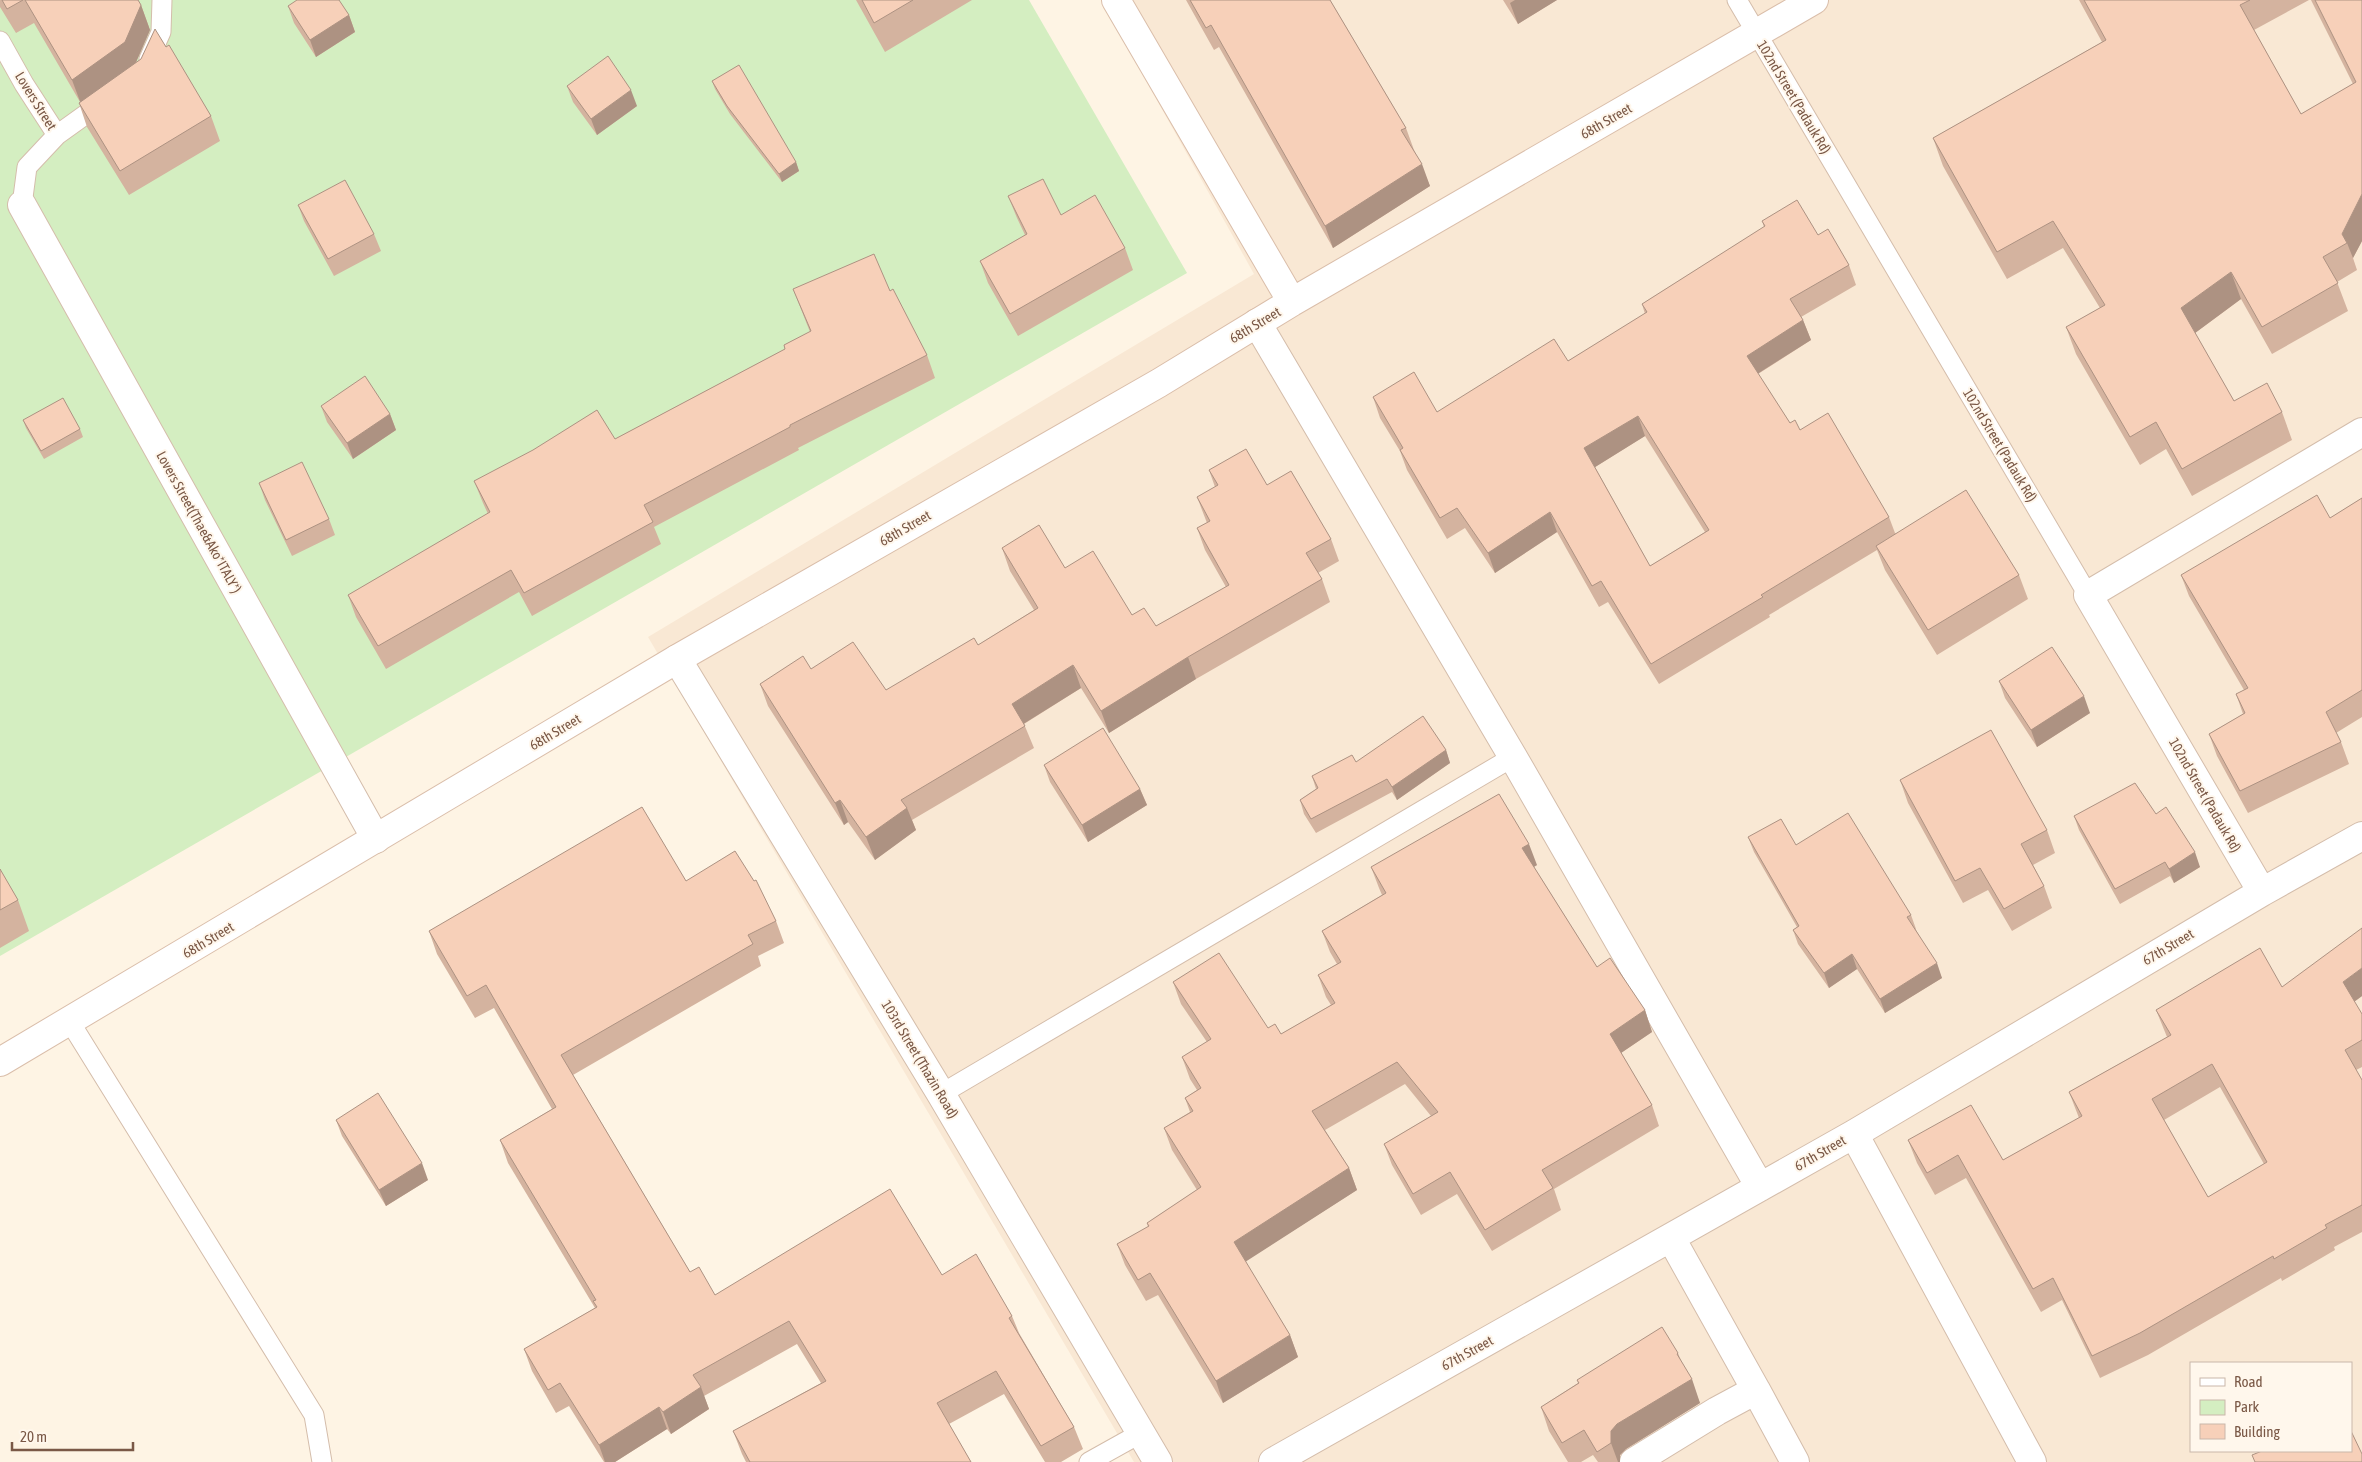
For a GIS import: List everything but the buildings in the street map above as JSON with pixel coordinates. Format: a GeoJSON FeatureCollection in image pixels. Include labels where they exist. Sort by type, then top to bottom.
{"type":"FeatureCollection","features":[{"type":"Feature","properties":{"kind":"street"},"geometry":{"type":"LineString","coordinates":[[1116,0],[1292,302]]}},
{"type":"Feature","properties":{"kind":"street","name":"68th Street"},"geometry":{"type":"LineString","coordinates":[[0,1062],[677,659],[1159,384],[1292,302],[1814,0]]}},
{"type":"Feature","properties":{"kind":"street","name":"Lovers Street(Thae&Ako*ITALY*)"},"geometry":{"type":"LineString","coordinates":[[22,205],[376,839]]}},
{"type":"Feature","properties":{"kind":"street"},"geometry":{"type":"LineString","coordinates":[[1257,323],[1513,757],[1760,1187]]}},
{"type":"Feature","properties":{"kind":"street"},"geometry":{"type":"LineString","coordinates":[[2088,595],[2362,432]]}},
{"type":"Feature","properties":{"kind":"street","name":"102nd Street (Padauk Rd)"},"geometry":{"type":"LineString","coordinates":[[2088,595],[2262,892]]}},
{"type":"Feature","properties":{"kind":"street","name":"103rd Street (Thazin Road)"},"geometry":{"type":"LineString","coordinates":[[677,659],[941,1094],[1158,1462]]}},
{"type":"Feature","properties":{"kind":"street","name":"67th Street"},"geometry":{"type":"LineString","coordinates":[[1273,1462],[1854,1134],[2262,892],[2362,836]]}},
{"type":"Feature","properties":{"kind":"street"},"geometry":{"type":"LineString","coordinates":[[1854,1134],[2032,1462]]}},
{"type":"Feature","properties":{"kind":"street"},"geometry":{"type":"LineString","coordinates":[[1671,1238],[1795,1462]]}},
{"type":"Feature","properties":{"kind":"street"},"geometry":{"type":"LineString","coordinates":[[1634,1462],[1717,1410],[1756,1390]]}},
{"type":"Feature","properties":{"kind":"lane"},"geometry":{"type":"LineString","coordinates":[[143,74],[161,32],[162,0]]}},
{"type":"Feature","properties":{"kind":"lane","name":"102nd Street (Padauk Rd)"},"geometry":{"type":"LineString","coordinates":[[1738,0],[2088,595]]}},
{"type":"Feature","properties":{"kind":"lane","name":"Lovers Street"},"geometry":{"type":"LineString","coordinates":[[0,41],[24,84],[57,135]]}},
{"type":"Feature","properties":{"kind":"lane","name":"Lovers Street"},"geometry":{"type":"LineString","coordinates":[[22,205],[27,166],[57,135],[120,91]]}},
{"type":"Feature","properties":{"kind":"lane"},"geometry":{"type":"LineString","coordinates":[[941,1094],[1513,757]]}},
{"type":"Feature","properties":{"kind":"lane"},"geometry":{"type":"LineString","coordinates":[[70,1022],[314,1415],[322,1462]]}},
{"type":"Feature","properties":{"kind":"lane"},"geometry":{"type":"LineString","coordinates":[[1089,1462],[1141,1433]]}},
{"type":"Feature","properties":{"kind":"shaded area"},"geometry":{"type":"Polygon","coordinates":[[[1101,0],[2362,0],[2362,1462],[1134,1462],[648,637],[1254,274],[1101,0]]]}},
{"type":"Feature","properties":{"kind":"green space"},"geometry":{"type":"Polygon","coordinates":[[[0,0],[1029,0],[1187,273],[0,956],[0,0]]]}}]}
